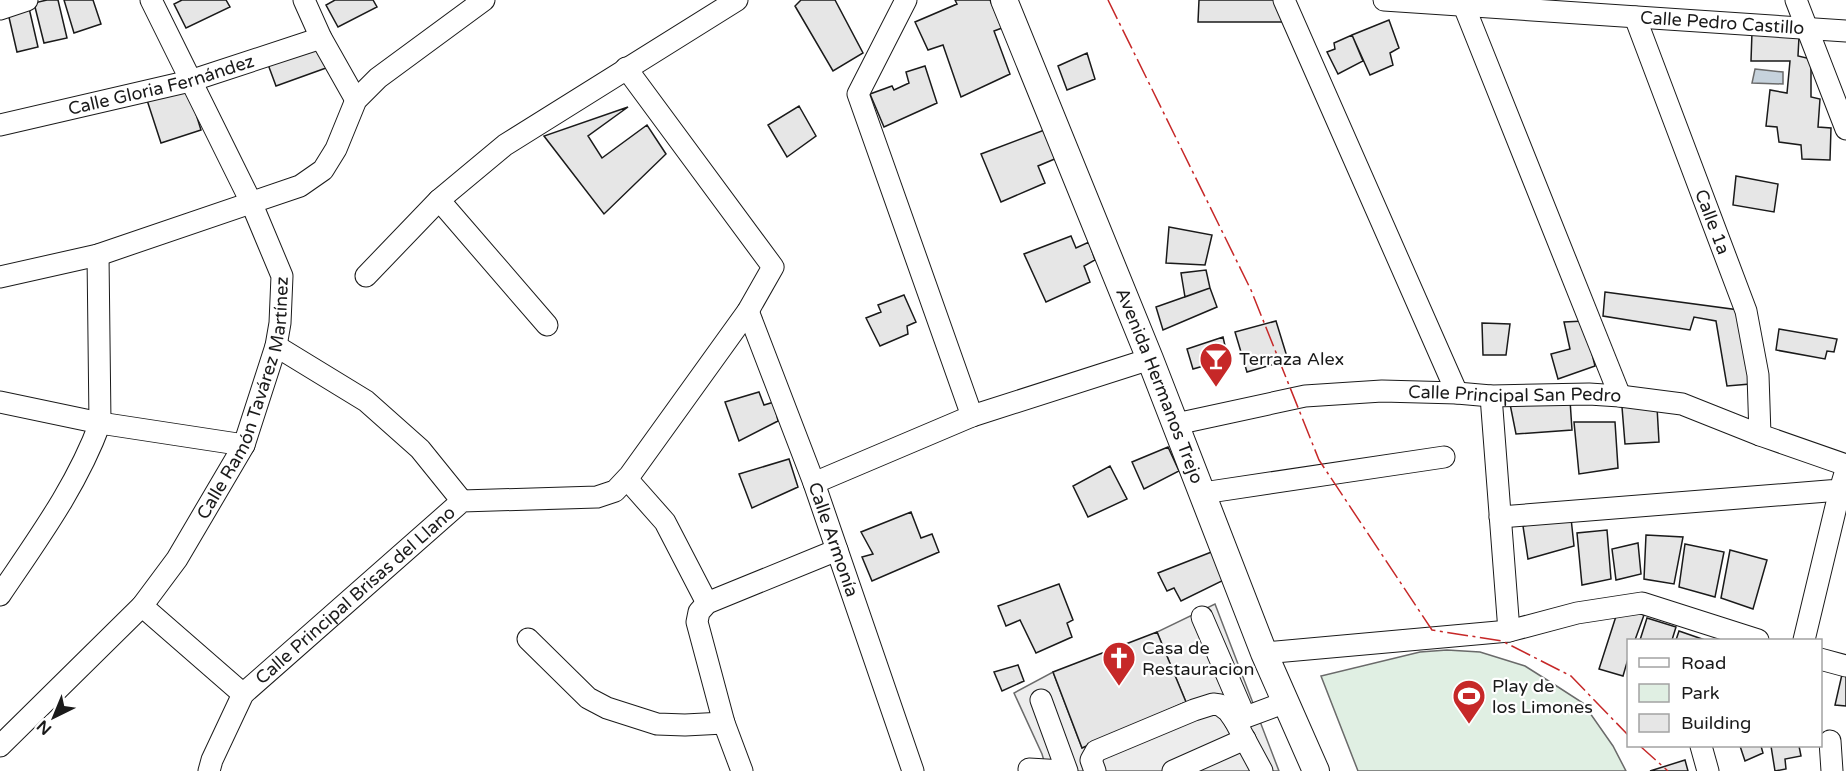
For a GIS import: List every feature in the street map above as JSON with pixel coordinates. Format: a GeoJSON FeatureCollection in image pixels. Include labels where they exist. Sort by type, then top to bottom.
{"type":"FeatureCollection","features":[{"type":"Feature","properties":{"kind":"main road","name":"Avenida Hermanos Trejo"},"geometry":{"type":"LineString","coordinates":[[1004,0],[1176,424],[1264,652],[1316,771]]}},
{"type":"Feature","properties":{"kind":"street"},"geometry":{"type":"LineString","coordinates":[[0,9],[27,0]]}},
{"type":"Feature","properties":{"kind":"street","name":"Calle Ramón Tavárez Martínez"},"geometry":{"type":"LineString","coordinates":[[0,746],[142,606],[177,559],[244,445],[276,346],[280,323],[282,276],[250,202],[151,0]]}},
{"type":"Feature","properties":{"kind":"street"},"geometry":{"type":"LineString","coordinates":[[304,0],[321,38],[356,100]]}},
{"type":"Feature","properties":{"kind":"street"},"geometry":{"type":"LineString","coordinates":[[0,277],[98,255],[300,186],[323,170],[336,149],[356,100],[378,78],[484,0]]}},
{"type":"Feature","properties":{"kind":"street"},"geometry":{"type":"LineString","coordinates":[[366,276],[439,200],[505,145],[737,0]]}},
{"type":"Feature","properties":{"kind":"street"},"geometry":{"type":"LineString","coordinates":[[906,0],[858,94],[972,416]]}},
{"type":"Feature","properties":{"kind":"street"},"geometry":{"type":"LineString","coordinates":[[1284,0],[1457,393]]}},
{"type":"Feature","properties":{"kind":"street","name":"Calle Pedro Castillo"},"geometry":{"type":"LineString","coordinates":[[1384,0],[1464,6],[1533,5],[1635,17],[1846,32]]}},
{"type":"Feature","properties":{"kind":"street"},"geometry":{"type":"LineString","coordinates":[[1796,0],[1846,129]]}},
{"type":"Feature","properties":{"kind":"street"},"geometry":{"type":"LineString","coordinates":[[1464,6],[1620,396]]}},
{"type":"Feature","properties":{"kind":"street","name":"Calle 1a"},"geometry":{"type":"LineString","coordinates":[[1635,17],[1746,311],[1758,375],[1760,435]]}},
{"type":"Feature","properties":{"kind":"street","name":"Calle Gloria Fernández"},"geometry":{"type":"LineString","coordinates":[[0,125],[190,81],[321,38]]}},
{"type":"Feature","properties":{"kind":"street","name":"Calle Principal Brisas del Llano"},"geometry":{"type":"LineString","coordinates":[[209,771],[243,694],[462,501],[597,497],[615,491],[627,479],[748,311],[773,267],[626,68]]}},
{"type":"Feature","properties":{"kind":"street"},"geometry":{"type":"LineString","coordinates":[[439,200],[547,325]]}},
{"type":"Feature","properties":{"kind":"street"},"geometry":{"type":"LineString","coordinates":[[0,595],[65,499],[93,443],[100,423],[98,255]]}},
{"type":"Feature","properties":{"kind":"street","name":"Calle Armonía"},"geometry":{"type":"LineString","coordinates":[[748,311],[814,483],[913,771]]}},
{"type":"Feature","properties":{"kind":"street"},"geometry":{"type":"LineString","coordinates":[[276,346],[366,401],[420,449],[462,501]]}},
{"type":"Feature","properties":{"kind":"street"},"geometry":{"type":"LineString","coordinates":[[814,483],[972,416],[1150,359]]}},
{"type":"Feature","properties":{"kind":"street","name":"Calle Principal San Pedro"},"geometry":{"type":"LineString","coordinates":[[1176,424],[1305,396],[1382,391],[1491,396],[1589,394],[1682,404],[1760,435],[1846,465]]}},
{"type":"Feature","properties":{"kind":"street"},"geometry":{"type":"LineString","coordinates":[[1491,396],[1509,631]]}},
{"type":"Feature","properties":{"kind":"street"},"geometry":{"type":"LineString","coordinates":[[0,402],[100,423],[244,445]]}},
{"type":"Feature","properties":{"kind":"street"},"geometry":{"type":"LineString","coordinates":[[1203,493],[1444,457]]}},
{"type":"Feature","properties":{"kind":"street"},"geometry":{"type":"LineString","coordinates":[[627,479],[665,522],[707,603]]}},
{"type":"Feature","properties":{"kind":"street"},"geometry":{"type":"LineString","coordinates":[[1500,517],[1843,480],[1804,639]]}},
{"type":"Feature","properties":{"kind":"street"},"geometry":{"type":"LineString","coordinates":[[742,771],[724,723],[698,622],[699,612],[707,603],[837,550]]}},
{"type":"Feature","properties":{"kind":"street"},"geometry":{"type":"LineString","coordinates":[[1264,652],[1509,631],[1577,613],[1641,603],[1755,639]]}},
{"type":"Feature","properties":{"kind":"street"},"geometry":{"type":"LineString","coordinates":[[142,606],[243,694]]}},
{"type":"Feature","properties":{"kind":"street"},"geometry":{"type":"LineString","coordinates":[[1202,617],[1242,726],[1262,771]]}},
{"type":"Feature","properties":{"kind":"street"},"geometry":{"type":"LineString","coordinates":[[528,639],[588,698],[607,708],[657,724],[724,723]]}},
{"type":"Feature","properties":{"kind":"street"},"geometry":{"type":"LineString","coordinates":[[1822,659],[1846,666]]}},
{"type":"Feature","properties":{"kind":"street"},"geometry":{"type":"LineString","coordinates":[[1029,769],[1065,771],[1041,700]]}},
{"type":"Feature","properties":{"kind":"street"},"geometry":{"type":"LineString","coordinates":[[1173,771],[1242,726],[1286,702]]}},
{"type":"Feature","properties":{"kind":"street"},"geometry":{"type":"LineString","coordinates":[[1095,771],[1091,760],[1096,751],[1213,704],[1220,705],[1242,726]]}},
{"type":"Feature","properties":{"kind":"street"},"geometry":{"type":"LineString","coordinates":[[1830,741],[1832,771]]}},
{"type":"Feature","properties":{"kind":"street"},"geometry":{"type":"LineString","coordinates":[[1701,747],[1708,771]]}},
{"type":"Feature","properties":{"kind":"green space","name":"Play de los Limones"},"geometry":{"type":"Polygon","coordinates":[[[1447,650],[1480,652],[1525,666],[1583,703],[1613,746],[1626,771],[1358,771],[1321,676],[1420,652],[1447,650]]]}},
{"type":"Feature","properties":{"kind":"shaded area"},"geometry":{"type":"Polygon","coordinates":[[[1755,69],[1783,72],[1783,84],[1752,83],[1755,69]]]}},
{"type":"Feature","properties":{"kind":"shaded area"},"geometry":{"type":"Polygon","coordinates":[[[1215,604],[1279,771],[1047,771],[1042,754],[1014,693],[1053,672],[1082,748],[1186,702],[1157,632],[1215,604]]]}},
{"type":"Feature","properties":{"kind":"building"},"geometry":{"type":"Polygon","coordinates":[[[58,0],[67,38],[44,43],[34,3],[58,0]]]}},
{"type":"Feature","properties":{"kind":"building"},"geometry":{"type":"Polygon","coordinates":[[[64,0],[93,0],[101,24],[74,33],[64,0]]]}},
{"type":"Feature","properties":{"kind":"building"},"geometry":{"type":"Polygon","coordinates":[[[182,0],[226,0],[230,7],[186,28],[174,4],[182,0]]]}},
{"type":"Feature","properties":{"kind":"building"},"geometry":{"type":"Polygon","coordinates":[[[335,0],[373,0],[377,7],[338,27],[326,5],[335,0]]]}},
{"type":"Feature","properties":{"kind":"building"},"geometry":{"type":"Polygon","coordinates":[[[801,0],[835,0],[863,53],[833,71],[795,6],[801,0]]]}},
{"type":"Feature","properties":{"kind":"building"},"geometry":{"type":"Polygon","coordinates":[[[955,0],[990,0],[1002,28],[994,31],[1010,74],[961,97],[943,45],[928,50],[915,22],[957,4],[955,0]]]}},
{"type":"Feature","properties":{"kind":"building"},"geometry":{"type":"Polygon","coordinates":[[[1199,0],[1278,0],[1287,22],[1198,22],[1199,0]]]}},
{"type":"Feature","properties":{"kind":"building"},"geometry":{"type":"Polygon","coordinates":[[[29,8],[38,47],[17,52],[8,13],[29,8]]]}},
{"type":"Feature","properties":{"kind":"building"},"geometry":{"type":"Polygon","coordinates":[[[1389,20],[1399,48],[1390,53],[1393,65],[1370,75],[1352,35],[1389,20]]]}},
{"type":"Feature","properties":{"kind":"building"},"geometry":{"type":"Polygon","coordinates":[[[1752,32],[1799,37],[1798,56],[1811,59],[1811,97],[1820,99],[1818,127],[1831,128],[1830,160],[1802,159],[1801,145],[1779,142],[1777,127],[1766,126],[1770,90],[1787,93],[1790,61],[1751,61],[1752,32]]]}},
{"type":"Feature","properties":{"kind":"building"},"geometry":{"type":"Polygon","coordinates":[[[1352,35],[1363,61],[1338,74],[1327,52],[1335,49],[1334,43],[1352,35]]]}},
{"type":"Feature","properties":{"kind":"building"},"geometry":{"type":"Polygon","coordinates":[[[316,41],[326,68],[276,86],[266,59],[316,41]]]}},
{"type":"Feature","properties":{"kind":"building"},"geometry":{"type":"Polygon","coordinates":[[[1087,53],[1095,79],[1067,90],[1058,66],[1087,53]]]}},
{"type":"Feature","properties":{"kind":"building"},"geometry":{"type":"Polygon","coordinates":[[[925,66],[937,103],[884,127],[870,94],[892,86],[894,90],[909,83],[906,72],[925,66]]]}},
{"type":"Feature","properties":{"kind":"building"},"geometry":{"type":"Polygon","coordinates":[[[187,85],[201,130],[161,143],[146,97],[187,85]]]}},
{"type":"Feature","properties":{"kind":"building"},"geometry":{"type":"Polygon","coordinates":[[[799,106],[816,136],[787,157],[768,125],[799,106]]]}},
{"type":"Feature","properties":{"kind":"building"},"geometry":{"type":"Polygon","coordinates":[[[628,107],[588,136],[602,158],[647,125],[666,154],[604,214],[544,136],[628,107]]]}},
{"type":"Feature","properties":{"kind":"building"},"geometry":{"type":"Polygon","coordinates":[[[1047,129],[1057,158],[1038,166],[1045,183],[1001,202],[981,154],[1047,129]]]}},
{"type":"Feature","properties":{"kind":"building"},"geometry":{"type":"Polygon","coordinates":[[[1736,176],[1778,184],[1774,212],[1733,205],[1736,176]]]}},
{"type":"Feature","properties":{"kind":"building"},"geometry":{"type":"Polygon","coordinates":[[[1169,227],[1212,235],[1205,265],[1166,263],[1169,227]]]}},
{"type":"Feature","properties":{"kind":"building"},"geometry":{"type":"Polygon","coordinates":[[[1071,236],[1076,248],[1089,242],[1095,260],[1084,266],[1090,282],[1046,302],[1024,254],[1071,236]]]}},
{"type":"Feature","properties":{"kind":"building"},"geometry":{"type":"Polygon","coordinates":[[[1206,270],[1210,288],[1185,297],[1181,273],[1206,270]]]}},
{"type":"Feature","properties":{"kind":"building"},"geometry":{"type":"Polygon","coordinates":[[[1210,288],[1217,307],[1163,330],[1156,307],[1210,288]]]}},
{"type":"Feature","properties":{"kind":"building"},"geometry":{"type":"Polygon","coordinates":[[[1605,292],[1739,310],[1750,384],[1727,386],[1716,321],[1694,317],[1690,330],[1603,316],[1605,292]]]}},
{"type":"Feature","properties":{"kind":"building"},"geometry":{"type":"Polygon","coordinates":[[[904,295],[916,322],[907,326],[908,334],[880,346],[866,318],[881,312],[878,305],[904,295]]]}},
{"type":"Feature","properties":{"kind":"building"},"geometry":{"type":"Polygon","coordinates":[[[1276,321],[1288,360],[1247,372],[1235,332],[1276,321]]]}},
{"type":"Feature","properties":{"kind":"building"},"geometry":{"type":"Polygon","coordinates":[[[1584,321],[1595,366],[1558,379],[1551,354],[1570,349],[1564,322],[1584,321]]]}},
{"type":"Feature","properties":{"kind":"building"},"geometry":{"type":"Polygon","coordinates":[[[1482,323],[1510,324],[1506,355],[1483,355],[1482,323]]]}},
{"type":"Feature","properties":{"kind":"building"},"geometry":{"type":"Polygon","coordinates":[[[1779,329],[1837,339],[1834,352],[1827,351],[1825,359],[1776,350],[1779,329]]]}},
{"type":"Feature","properties":{"kind":"building"},"geometry":{"type":"Polygon","coordinates":[[[1223,337],[1228,359],[1193,369],[1187,349],[1223,337]]]}},
{"type":"Feature","properties":{"kind":"building"},"geometry":{"type":"Polygon","coordinates":[[[759,392],[764,405],[774,402],[778,421],[739,441],[725,402],[759,392]]]}},
{"type":"Feature","properties":{"kind":"building"},"geometry":{"type":"Polygon","coordinates":[[[1570,400],[1572,430],[1516,434],[1510,404],[1570,400]]]}},
{"type":"Feature","properties":{"kind":"building"},"geometry":{"type":"Polygon","coordinates":[[[1622,407],[1657,407],[1659,442],[1625,444],[1622,407]]]}},
{"type":"Feature","properties":{"kind":"building"},"geometry":{"type":"Polygon","coordinates":[[[1574,422],[1615,422],[1618,468],[1579,474],[1574,422]]]}},
{"type":"Feature","properties":{"kind":"building"},"geometry":{"type":"Polygon","coordinates":[[[1168,447],[1179,471],[1144,489],[1132,462],[1168,447]]]}},
{"type":"Feature","properties":{"kind":"building"},"geometry":{"type":"Polygon","coordinates":[[[789,459],[798,487],[752,508],[739,474],[789,459]]]}},
{"type":"Feature","properties":{"kind":"building"},"geometry":{"type":"Polygon","coordinates":[[[1110,466],[1127,499],[1088,517],[1073,486],[1110,466]]]}},
{"type":"Feature","properties":{"kind":"building"},"geometry":{"type":"Polygon","coordinates":[[[911,512],[921,538],[932,534],[939,552],[872,581],[862,557],[873,554],[861,532],[911,512]]]}},
{"type":"Feature","properties":{"kind":"building"},"geometry":{"type":"Polygon","coordinates":[[[1571,518],[1574,546],[1528,559],[1523,526],[1571,518]]]}},
{"type":"Feature","properties":{"kind":"building"},"geometry":{"type":"Polygon","coordinates":[[[1607,530],[1611,579],[1582,585],[1577,533],[1607,530]]]}},
{"type":"Feature","properties":{"kind":"building"},"geometry":{"type":"Polygon","coordinates":[[[1646,535],[1683,537],[1674,584],[1644,579],[1646,535]]]}},
{"type":"Feature","properties":{"kind":"building"},"geometry":{"type":"Polygon","coordinates":[[[1638,543],[1641,574],[1616,580],[1612,549],[1638,543]]]}},
{"type":"Feature","properties":{"kind":"building"},"geometry":{"type":"Polygon","coordinates":[[[1685,544],[1724,552],[1715,597],[1679,587],[1685,544]]]}},
{"type":"Feature","properties":{"kind":"building"},"geometry":{"type":"Polygon","coordinates":[[[1730,550],[1767,560],[1753,609],[1721,598],[1730,550]]]}},
{"type":"Feature","properties":{"kind":"building"},"geometry":{"type":"Polygon","coordinates":[[[1214,551],[1226,579],[1181,601],[1174,588],[1167,591],[1158,573],[1214,551]]]}},
{"type":"Feature","properties":{"kind":"building"},"geometry":{"type":"Polygon","coordinates":[[[1059,584],[1073,620],[1067,623],[1072,637],[1036,653],[1020,620],[1006,626],[998,606],[1059,584]]]}},
{"type":"Feature","properties":{"kind":"building"},"geometry":{"type":"Polygon","coordinates":[[[1619,607],[1644,615],[1635,639],[1627,639],[1627,662],[1623,676],[1599,669],[1619,607]]]}},
{"type":"Feature","properties":{"kind":"building"},"geometry":{"type":"Polygon","coordinates":[[[1647,618],[1676,627],[1672,639],[1640,639],[1647,618]]]}},
{"type":"Feature","properties":{"kind":"building"},"geometry":{"type":"Polygon","coordinates":[[[1679,631],[1702,639],[1676,639],[1679,631]]]}},
{"type":"Feature","properties":{"kind":"building","name":"Casa de Restauracion"},"geometry":{"type":"Polygon","coordinates":[[[1157,632],[1186,702],[1082,748],[1053,672],[1157,632]]]}},
{"type":"Feature","properties":{"kind":"building"},"geometry":{"type":"Polygon","coordinates":[[[1018,665],[1024,681],[1002,691],[994,672],[1018,665]]]}},
{"type":"Feature","properties":{"kind":"building"},"geometry":{"type":"Polygon","coordinates":[[[1843,670],[1846,671],[1846,706],[1835,705],[1843,670]]]}},
{"type":"Feature","properties":{"kind":"building"},"geometry":{"type":"Polygon","coordinates":[[[1740,747],[1761,747],[1763,753],[1745,761],[1740,747]]]}},
{"type":"Feature","properties":{"kind":"building"},"geometry":{"type":"Polygon","coordinates":[[[1771,747],[1799,747],[1801,756],[1785,759],[1786,769],[1775,771],[1771,747]]]}},
{"type":"Feature","properties":{"kind":"building"},"geometry":{"type":"Polygon","coordinates":[[[1685,760],[1688,771],[1650,771],[1685,760]]]}},
{"type":"Feature","properties":{"kind":"power"},"geometry":{"type":"LineString","coordinates":[[1108,0],[1251,290],[1319,460],[1432,630],[1502,641],[1571,676],[1627,734]]}},
{"type":"Feature","properties":{"kind":"power"},"geometry":{"type":"LineString","coordinates":[[1641,747],[1668,771]]}},
{"type":"Feature","properties":{"kind":"place","name":"Terraza Alex"},"geometry":{"type":"Point","coordinates":[1216,388]}},
{"type":"Feature","properties":{"kind":"place","name":"Casa de Restauracion"},"geometry":{"type":"Point","coordinates":[1119,687]}},
{"type":"Feature","properties":{"kind":"place","name":"Play de los Limones"},"geometry":{"type":"Point","coordinates":[1469,725]}}]}
